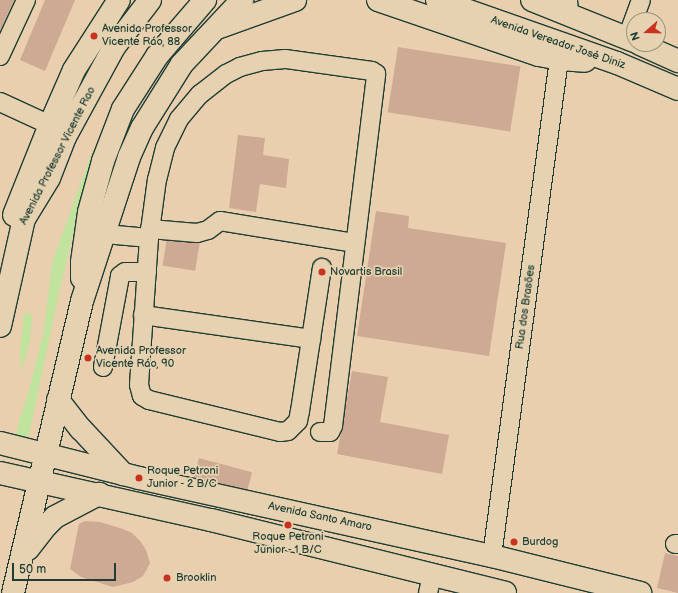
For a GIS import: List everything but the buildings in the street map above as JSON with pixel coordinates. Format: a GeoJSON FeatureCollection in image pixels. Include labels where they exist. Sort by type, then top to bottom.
{"type":"FeatureCollection","features":[{"type":"Feature","properties":{"kind":"main road","name":"Avenida Professor Vicente Rao"},"geometry":{"type":"LineString","coordinates":[[48,131],[74,70],[119,0]]}},
{"type":"Feature","properties":{"kind":"main road","name":"Avenida Professor Vicente Rao"},"geometry":{"type":"LineString","coordinates":[[0,326],[6,259],[24,219],[49,178],[65,137],[114,47],[150,0]]}},
{"type":"Feature","properties":{"kind":"main road"},"geometry":{"type":"LineString","coordinates":[[82,301],[82,262],[89,212],[103,161],[123,109],[157,56],[205,0]]}},
{"type":"Feature","properties":{"kind":"main road"},"geometry":{"type":"LineString","coordinates":[[14,593],[82,301],[105,234],[117,190],[142,128],[182,64],[242,0]]}},
{"type":"Feature","properties":{"kind":"main road"},"geometry":{"type":"LineString","coordinates":[[215,29],[295,0]]}},
{"type":"Feature","properties":{"kind":"main road"},"geometry":{"type":"LineString","coordinates":[[378,0],[493,41],[539,55],[559,59],[617,63]]}},
{"type":"Feature","properties":{"kind":"main road"},"geometry":{"type":"LineString","coordinates":[[532,0],[568,7],[626,37]]}},
{"type":"Feature","properties":{"kind":"main road","name":"Avenida Vereador José Diniz"},"geometry":{"type":"LineString","coordinates":[[444,3],[617,63],[678,89]]}},
{"type":"Feature","properties":{"kind":"main road"},"geometry":{"type":"LineString","coordinates":[[658,52],[678,61]]}},
{"type":"Feature","properties":{"kind":"main road"},"geometry":{"type":"LineString","coordinates":[[24,219],[48,131]]}},
{"type":"Feature","properties":{"kind":"main road"},"geometry":{"type":"LineString","coordinates":[[0,285],[6,259],[48,131]]}},
{"type":"Feature","properties":{"kind":"main road"},"geometry":{"type":"LineString","coordinates":[[58,400],[81,429],[123,474]]}},
{"type":"Feature","properties":{"kind":"main road","name":"Avenida Santo Amaro"},"geometry":{"type":"LineString","coordinates":[[0,443],[123,474],[492,556],[640,593]]}},
{"type":"Feature","properties":{"kind":"main road"},"geometry":{"type":"LineString","coordinates":[[0,473],[99,494],[430,584],[505,593]]}},
{"type":"Feature","properties":{"kind":"main road"},"geometry":{"type":"LineString","coordinates":[[23,557],[39,534],[55,517],[99,494]]}},
{"type":"Feature","properties":{"kind":"street"},"geometry":{"type":"LineString","coordinates":[[0,56],[26,0]]}},
{"type":"Feature","properties":{"kind":"street"},"geometry":{"type":"LineString","coordinates":[[639,12],[641,0]]}},
{"type":"Feature","properties":{"kind":"street"},"geometry":{"type":"LineString","coordinates":[[320,432],[330,432],[333,426],[369,142],[375,73],[284,59],[262,61],[240,67],[226,74],[204,91],[188,107],[170,135],[165,148],[157,180],[150,233],[138,385],[142,396],[149,400],[280,432],[288,431],[298,421],[322,268]]}},
{"type":"Feature","properties":{"kind":"street","name":"Rua dos Brasões"},"geometry":{"type":"LineString","coordinates":[[492,556],[559,59]]}},
{"type":"Feature","properties":{"kind":"street"},"geometry":{"type":"LineString","coordinates":[[0,102],[48,131]]}},
{"type":"Feature","properties":{"kind":"street"},"geometry":{"type":"LineString","coordinates":[[105,234],[197,233],[208,230],[220,221],[355,243]]}},
{"type":"Feature","properties":{"kind":"street"},"geometry":{"type":"LineString","coordinates":[[103,367],[120,276],[125,272],[147,272]]}},
{"type":"Feature","properties":{"kind":"street"},"geometry":{"type":"LineString","coordinates":[[143,314],[311,339]]}},
{"type":"Feature","properties":{"kind":"green space"},"geometry":{"type":"Polygon","coordinates":[[[93,149],[60,288],[28,440],[16,436],[44,330],[52,263],[93,149]]]}},
{"type":"Feature","properties":{"kind":"green space"},"geometry":{"type":"Polygon","coordinates":[[[30,312],[32,318],[30,341],[21,372],[20,351],[24,314],[30,312]]]}},
{"type":"Feature","properties":{"kind":"place","name":"Avenida Professor Vicente Ráo, 88"},"geometry":{"type":"Point","coordinates":[94,36]}},
{"type":"Feature","properties":{"kind":"place","name":"Novartis Brasil"},"geometry":{"type":"Point","coordinates":[322,272]}},
{"type":"Feature","properties":{"kind":"place","name":"Avenida Professor Vicente Ráo, 90"},"geometry":{"type":"Point","coordinates":[88,358]}},
{"type":"Feature","properties":{"kind":"place","name":"Roque Petroni Junior - 2 B/C"},"geometry":{"type":"Point","coordinates":[139,478]}},
{"type":"Feature","properties":{"kind":"place","name":"Roque Petroni Junior - 1 B/C"},"geometry":{"type":"Point","coordinates":[288,525]}},
{"type":"Feature","properties":{"kind":"place","name":"Burdog"},"geometry":{"type":"Point","coordinates":[514,542]}},
{"type":"Feature","properties":{"kind":"place","name":"Brooklin"},"geometry":{"type":"Point","coordinates":[167,578]}}]}
